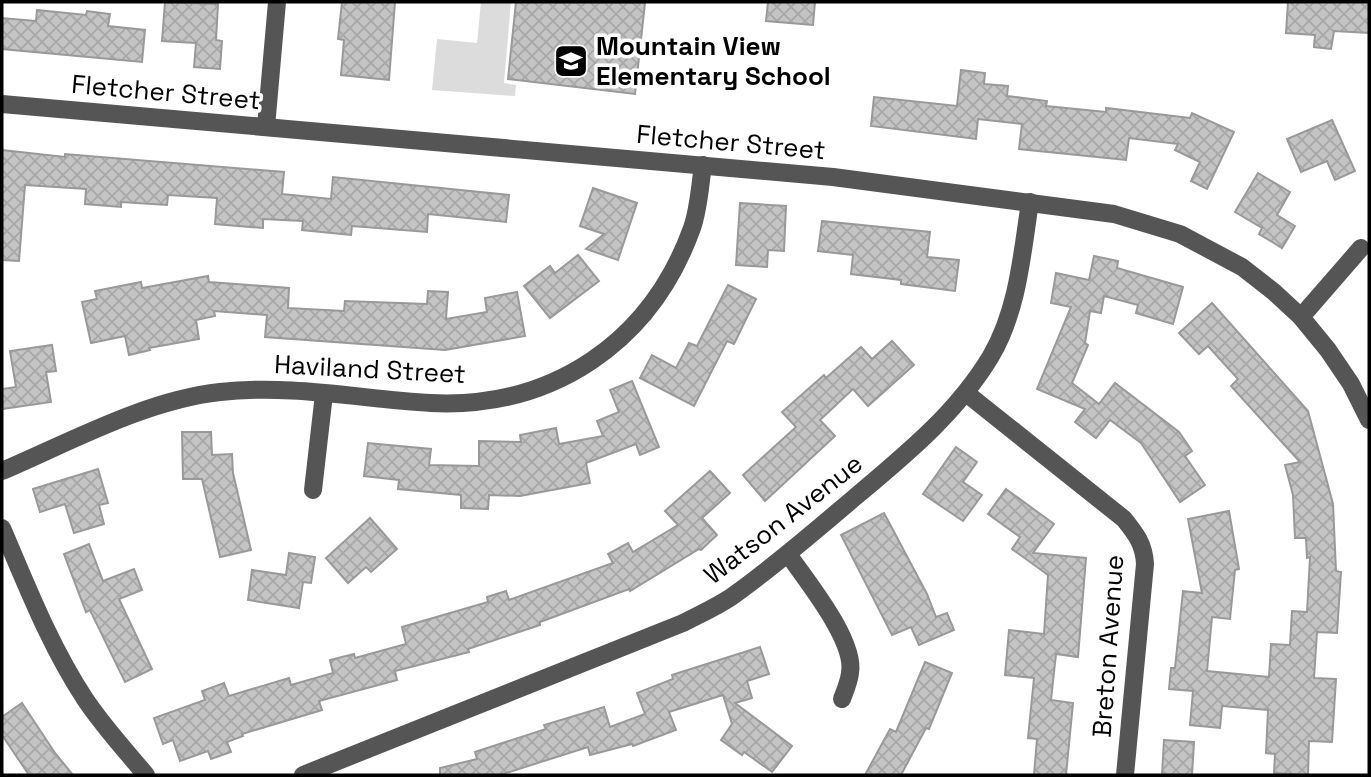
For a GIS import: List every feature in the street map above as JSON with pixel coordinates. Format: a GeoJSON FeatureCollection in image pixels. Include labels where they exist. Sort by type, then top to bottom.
{"type":"FeatureCollection","features":[{"type":"Feature","properties":{"kind":"street"},"geometry":{"type":"LineString","coordinates":[[266,127],[277,2]]}},
{"type":"Feature","properties":{"kind":"street","name":"Fletcher Street"},"geometry":{"type":"LineString","coordinates":[[2,104],[833,177],[1114,214],[1180,234],[1242,267],[1274,292],[1301,317],[1328,350],[1351,384],[1369,420]]}},
{"type":"Feature","properties":{"kind":"street","name":"Haviland Street"},"geometry":{"type":"LineString","coordinates":[[2,471],[167,403],[219,392],[258,389],[433,403],[470,403],[523,395],[579,371],[627,334],[668,282],[692,226],[704,165]]}},
{"type":"Feature","properties":{"kind":"street","name":"Watson Avenue"},"geometry":{"type":"LineString","coordinates":[[303,775],[683,623],[732,597],[788,554],[913,448],[966,393],[992,355],[1010,312],[1030,202]]}},
{"type":"Feature","properties":{"kind":"street"},"geometry":{"type":"LineString","coordinates":[[1301,317],[1361,248]]}},
{"type":"Feature","properties":{"kind":"street","name":"Breton Avenue"},"geometry":{"type":"LineString","coordinates":[[966,393],[1124,519],[1139,536],[1145,564],[1125,775]]}},
{"type":"Feature","properties":{"kind":"street"},"geometry":{"type":"LineString","coordinates":[[313,490],[324,394]]}},
{"type":"Feature","properties":{"kind":"street"},"geometry":{"type":"LineString","coordinates":[[2,528],[43,624],[84,696],[110,733],[146,775]]}},
{"type":"Feature","properties":{"kind":"street"},"geometry":{"type":"LineString","coordinates":[[788,554],[822,603],[846,645],[851,671],[842,699]]}},
{"type":"Feature","properties":{"kind":"shaded area"},"geometry":{"type":"Polygon","coordinates":[[[481,2],[511,2],[504,83],[516,85],[515,96],[432,90],[437,39],[477,43],[481,2]]]}},
{"type":"Feature","properties":{"kind":"building"},"geometry":{"type":"Polygon","coordinates":[[[165,2],[218,4],[216,40],[222,41],[220,69],[194,67],[196,43],[162,41],[165,2]]]}},
{"type":"Feature","properties":{"kind":"building"},"geometry":{"type":"Polygon","coordinates":[[[342,2],[395,2],[389,80],[341,75],[344,40],[338,39],[342,2]]]}},
{"type":"Feature","properties":{"kind":"building"},"geometry":{"type":"Polygon","coordinates":[[[516,2],[645,3],[635,94],[508,79],[516,2]]]}},
{"type":"Feature","properties":{"kind":"building"},"geometry":{"type":"Polygon","coordinates":[[[768,2],[815,2],[813,25],[766,21],[768,2]]]}},
{"type":"Feature","properties":{"kind":"building"},"geometry":{"type":"Polygon","coordinates":[[[1288,2],[1369,2],[1369,33],[1334,31],[1331,49],[1314,47],[1315,35],[1286,33],[1288,2]]]}},
{"type":"Feature","properties":{"kind":"building"},"geometry":{"type":"Polygon","coordinates":[[[37,10],[86,15],[87,11],[110,14],[108,26],[145,30],[142,62],[2,49],[2,18],[36,21],[37,10]]]}},
{"type":"Feature","properties":{"kind":"building"},"geometry":{"type":"Polygon","coordinates":[[[961,70],[985,73],[984,84],[1008,86],[1007,96],[1047,101],[1046,106],[1106,112],[1106,108],[1190,118],[1192,113],[1234,132],[1207,189],[1191,181],[1200,162],[1175,150],[1178,144],[1129,138],[1126,160],[1019,149],[1022,124],[978,119],[976,139],[871,126],[874,97],[957,106],[961,70]]]}},
{"type":"Feature","properties":{"kind":"building"},"geometry":{"type":"Polygon","coordinates":[[[1332,120],[1355,171],[1335,180],[1327,161],[1301,172],[1287,139],[1332,120]]]}},
{"type":"Feature","properties":{"kind":"building"},"geometry":{"type":"Polygon","coordinates":[[[2,150],[284,172],[282,194],[331,199],[333,177],[509,195],[506,222],[428,214],[427,232],[352,226],[351,235],[302,230],[303,221],[263,219],[263,228],[215,224],[217,198],[168,195],[167,205],[121,202],[121,207],[85,204],[86,189],[25,185],[19,261],[2,260],[2,150]]]}},
{"type":"Feature","properties":{"kind":"building"},"geometry":{"type":"Polygon","coordinates":[[[1258,173],[1290,192],[1277,215],[1295,226],[1282,248],[1259,234],[1262,228],[1235,212],[1258,173]]]}},
{"type":"Feature","properties":{"kind":"building"},"geometry":{"type":"Polygon","coordinates":[[[593,188],[637,203],[618,260],[586,249],[604,234],[580,226],[593,188]]]}},
{"type":"Feature","properties":{"kind":"building"},"geometry":{"type":"Polygon","coordinates":[[[740,203],[786,206],[784,251],[768,250],[767,267],[736,265],[740,203]]]}},
{"type":"Feature","properties":{"kind":"building"},"geometry":{"type":"Polygon","coordinates":[[[822,221],[930,232],[927,257],[959,260],[955,291],[901,284],[901,280],[851,274],[853,255],[818,251],[822,221]]]}},
{"type":"Feature","properties":{"kind":"building"},"geometry":{"type":"Polygon","coordinates":[[[578,255],[599,281],[550,318],[524,286],[550,266],[555,273],[578,255]]]}},
{"type":"Feature","properties":{"kind":"building"},"geometry":{"type":"Polygon","coordinates":[[[1094,256],[1118,261],[1117,268],[1183,287],[1173,324],[1136,313],[1138,305],[1104,296],[1101,313],[1090,311],[1085,343],[1088,345],[1072,383],[1099,404],[1115,383],[1179,432],[1192,451],[1185,456],[1205,485],[1180,502],[1141,443],[1110,420],[1096,438],[1075,422],[1085,409],[1037,389],[1071,307],[1051,303],[1056,273],[1089,280],[1094,256]]]}},
{"type":"Feature","properties":{"kind":"building"},"geometry":{"type":"Polygon","coordinates":[[[208,276],[209,282],[289,288],[288,308],[344,311],[345,301],[427,304],[428,291],[448,292],[446,319],[487,312],[485,298],[517,292],[525,336],[445,350],[265,337],[267,315],[214,311],[215,316],[196,320],[199,339],[149,348],[150,350],[129,355],[125,336],[91,343],[82,302],[97,299],[95,291],[141,282],[142,288],[208,276]]]}},
{"type":"Feature","properties":{"kind":"building"},"geometry":{"type":"Polygon","coordinates":[[[728,285],[756,299],[734,344],[727,341],[694,406],[640,378],[652,355],[676,368],[689,343],[697,346],[728,285]]]}},
{"type":"Feature","properties":{"kind":"building"},"geometry":{"type":"Polygon","coordinates":[[[1212,303],[1308,411],[1333,504],[1336,571],[1341,572],[1337,633],[1317,632],[1314,678],[1336,679],[1332,742],[1309,741],[1308,775],[1274,773],[1275,754],[1266,753],[1268,710],[1222,706],[1220,728],[1190,725],[1193,691],[1169,689],[1171,668],[1175,668],[1183,591],[1202,593],[1188,519],[1229,511],[1239,569],[1235,570],[1230,619],[1212,617],[1207,671],[1269,677],[1271,644],[1290,645],[1292,611],[1307,612],[1310,557],[1307,558],[1306,538],[1295,538],[1293,495],[1285,465],[1300,462],[1231,386],[1238,379],[1208,346],[1199,354],[1179,333],[1212,303]]]}},
{"type":"Feature","properties":{"kind":"building"},"geometry":{"type":"Polygon","coordinates":[[[892,341],[914,365],[868,406],[853,389],[820,420],[835,436],[765,501],[743,475],[796,427],[782,412],[861,347],[872,359],[892,341]]]}},
{"type":"Feature","properties":{"kind":"building"},"geometry":{"type":"Polygon","coordinates":[[[52,345],[56,371],[46,372],[51,402],[2,409],[2,389],[16,387],[10,351],[52,345]]]}},
{"type":"Feature","properties":{"kind":"building"},"geometry":{"type":"Polygon","coordinates":[[[632,381],[659,447],[640,455],[636,444],[586,463],[590,483],[520,496],[489,495],[488,509],[461,508],[461,495],[398,489],[399,480],[364,476],[368,443],[431,449],[429,465],[479,466],[479,441],[521,442],[520,435],[556,428],[559,444],[603,436],[597,421],[619,412],[610,390],[632,381]]]}},
{"type":"Feature","properties":{"kind":"building"},"geometry":{"type":"Polygon","coordinates":[[[182,432],[211,432],[212,455],[232,454],[233,473],[251,550],[220,557],[202,479],[183,479],[182,432]]]}},
{"type":"Feature","properties":{"kind":"building"},"geometry":{"type":"Polygon","coordinates":[[[956,447],[977,462],[963,482],[982,495],[963,521],[923,494],[956,447]]]}},
{"type":"Feature","properties":{"kind":"building"},"geometry":{"type":"Polygon","coordinates":[[[98,469],[108,503],[99,505],[104,524],[74,533],[65,504],[40,512],[33,489],[98,469]]]}},
{"type":"Feature","properties":{"kind":"building"},"geometry":{"type":"Polygon","coordinates":[[[710,471],[730,493],[702,518],[717,535],[701,550],[630,591],[629,589],[540,622],[540,625],[468,649],[469,652],[395,671],[397,680],[319,701],[322,710],[242,734],[243,736],[227,742],[231,752],[211,759],[208,751],[180,761],[173,740],[163,744],[154,718],[205,700],[202,691],[224,683],[229,696],[289,678],[291,685],[333,673],[330,660],[354,654],[355,658],[406,644],[402,627],[488,602],[487,597],[506,591],[509,600],[613,563],[608,554],[628,543],[633,552],[678,525],[665,511],[710,471]]]}},
{"type":"Feature","properties":{"kind":"building"},"geometry":{"type":"Polygon","coordinates":[[[1006,489],[1054,524],[1033,553],[1086,558],[1078,657],[1056,654],[1051,700],[1073,703],[1066,775],[1034,775],[1037,739],[1028,738],[1034,678],[1005,675],[1009,630],[1044,634],[1048,575],[1012,549],[1020,537],[988,514],[1006,489]]]}},
{"type":"Feature","properties":{"kind":"building"},"geometry":{"type":"Polygon","coordinates":[[[884,513],[927,594],[936,617],[947,613],[954,630],[919,645],[911,627],[892,635],[841,535],[884,513]]]}},
{"type":"Feature","properties":{"kind":"building"},"geometry":{"type":"Polygon","coordinates":[[[370,518],[397,549],[371,572],[366,567],[348,583],[326,558],[370,518]]]}},
{"type":"Feature","properties":{"kind":"building"},"geometry":{"type":"Polygon","coordinates":[[[89,544],[103,581],[134,569],[142,590],[119,599],[152,669],[125,682],[90,610],[86,612],[64,554],[89,544]]]}},
{"type":"Feature","properties":{"kind":"building"},"geometry":{"type":"Polygon","coordinates":[[[289,553],[315,557],[311,583],[303,582],[299,608],[248,600],[252,570],[286,575],[289,553]]]}},
{"type":"Feature","properties":{"kind":"building"},"geometry":{"type":"Polygon","coordinates":[[[760,647],[769,674],[747,681],[752,698],[735,703],[792,746],[772,772],[721,740],[732,724],[723,695],[669,712],[676,730],[633,746],[632,744],[590,755],[588,747],[500,775],[440,775],[440,768],[477,759],[475,752],[546,729],[544,725],[604,707],[610,727],[645,714],[637,693],[673,679],[672,675],[760,647]]]}},
{"type":"Feature","properties":{"kind":"building"},"geometry":{"type":"Polygon","coordinates":[[[925,662],[952,673],[929,729],[926,728],[901,775],[865,775],[890,729],[896,732],[925,662]]]}},
{"type":"Feature","properties":{"kind":"building"},"geometry":{"type":"Polygon","coordinates":[[[22,703],[73,775],[29,775],[2,735],[2,717],[22,703]]]}},
{"type":"Feature","properties":{"kind":"building"},"geometry":{"type":"Polygon","coordinates":[[[1164,740],[1194,742],[1192,775],[1162,775],[1164,740]]]}},
{"type":"Feature","properties":{"kind":"place","name":"Mountain View Elementary School"},"geometry":{"type":"Point","coordinates":[571,61]}}]}
